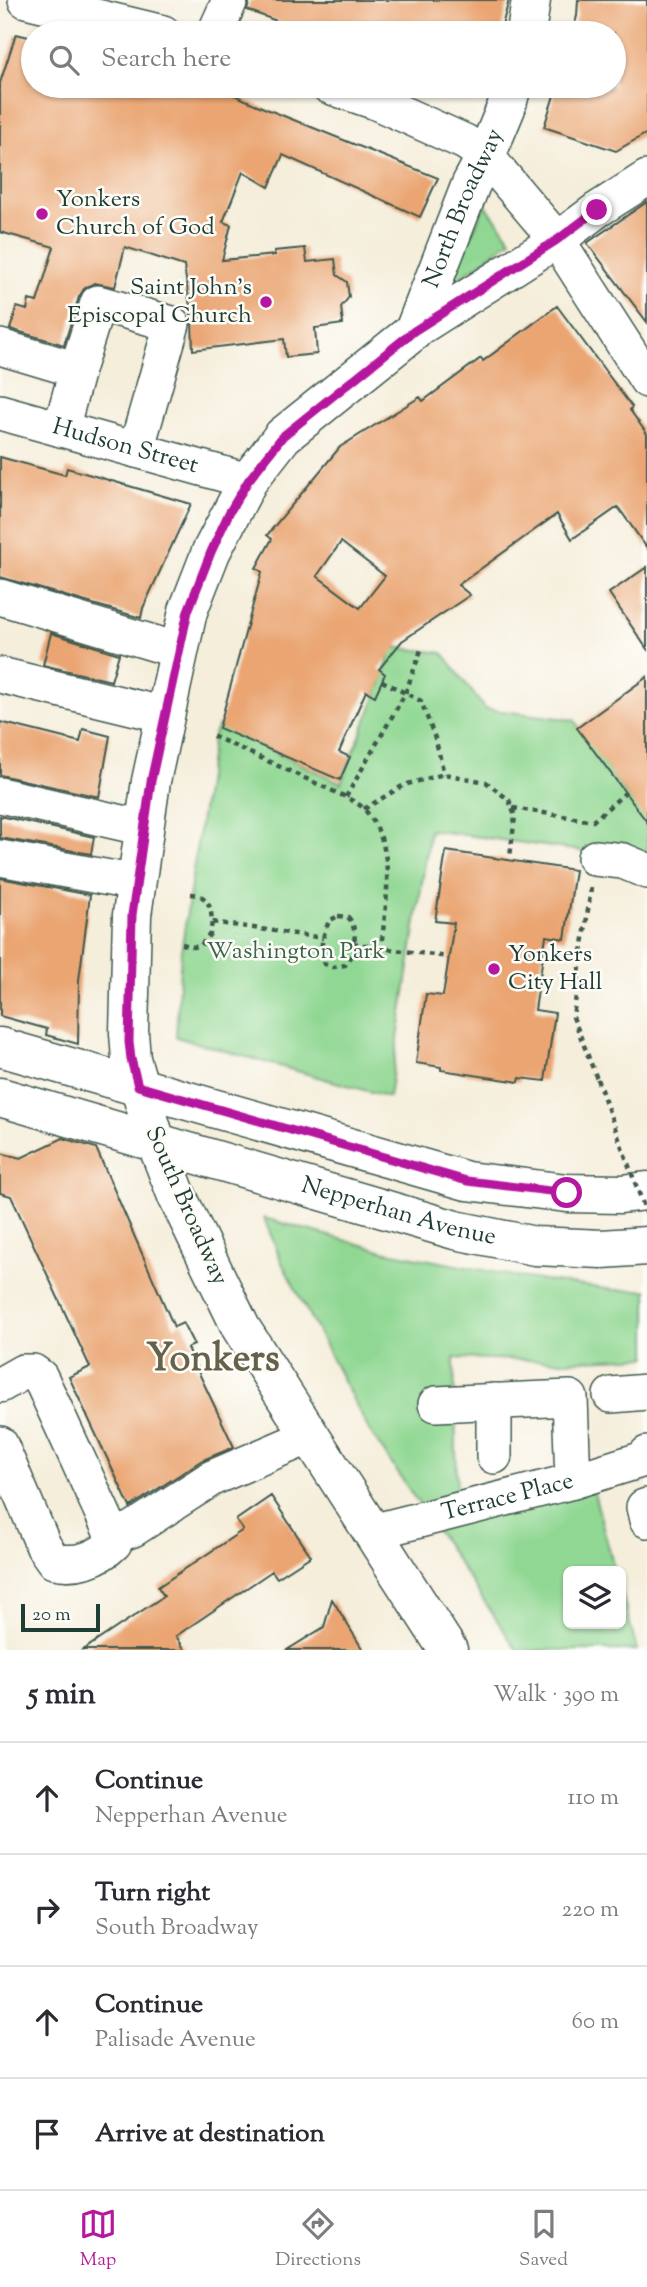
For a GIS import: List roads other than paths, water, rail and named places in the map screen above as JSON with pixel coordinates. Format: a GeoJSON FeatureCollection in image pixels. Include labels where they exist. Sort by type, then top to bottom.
{"type":"FeatureCollection","features":[{"type":"Feature","properties":{"kind":"main road"},"geometry":{"type":"LineString","coordinates":[[528,21],[531,0]]}},
{"type":"Feature","properties":{"kind":"main road","name":"North Broadway"},"geometry":{"type":"LineString","coordinates":[[414,331],[471,184],[486,156],[509,98]]}},
{"type":"Feature","properties":{"kind":"main road","name":"South Broadway"},"geometry":{"type":"LineString","coordinates":[[414,331],[283,436],[248,481],[211,552],[188,611],[151,781],[132,915],[129,1033],[131,1059],[156,1142],[177,1196],[242,1328],[448,1650]]}},
{"type":"Feature","properties":{"kind":"main road","name":"Nepperhan Avenue"},"geometry":{"type":"LineString","coordinates":[[0,1047],[467,1181],[567,1193],[621,1194],[647,1191]]}},
{"type":"Feature","properties":{"kind":"main road","name":"Nepperhan Avenue"},"geometry":{"type":"LineString","coordinates":[[0,1097],[455,1230],[536,1246],[602,1249],[647,1246]]}},
{"type":"Feature","properties":{"kind":"street"},"geometry":{"type":"LineString","coordinates":[[26,0],[113,21]]}},
{"type":"Feature","properties":{"kind":"street"},"geometry":{"type":"LineString","coordinates":[[220,21],[230,0]]}},
{"type":"Feature","properties":{"kind":"street"},"geometry":{"type":"LineString","coordinates":[[364,98],[465,142],[486,156],[557,240],[647,380]]}},
{"type":"Feature","properties":{"kind":"street"},"geometry":{"type":"LineString","coordinates":[[414,331],[557,240],[647,178]]}},
{"type":"Feature","properties":{"kind":"street"},"geometry":{"type":"LineString","coordinates":[[61,429],[76,370],[98,303],[172,324],[136,450]]}},
{"type":"Feature","properties":{"kind":"street"},"geometry":{"type":"LineString","coordinates":[[0,347],[76,370]]}},
{"type":"Feature","properties":{"kind":"street","name":"Hudson Street"},"geometry":{"type":"LineString","coordinates":[[0,412],[248,481]]}},
{"type":"Feature","properties":{"kind":"street"},"geometry":{"type":"LineString","coordinates":[[0,597],[180,651]]}},
{"type":"Feature","properties":{"kind":"street"},"geometry":{"type":"LineString","coordinates":[[0,675],[165,715]]}},
{"type":"Feature","properties":{"kind":"street"},"geometry":{"type":"LineString","coordinates":[[0,794],[144,828]]}},
{"type":"Feature","properties":{"kind":"street"},"geometry":{"type":"LineString","coordinates":[[0,858],[137,883]]}},
{"type":"Feature","properties":{"kind":"street"},"geometry":{"type":"LineString","coordinates":[[595,858],[622,861],[647,871]]}},
{"type":"Feature","properties":{"kind":"street"},"geometry":{"type":"LineString","coordinates":[[0,1385],[23,1373],[33,1372],[40,1377],[114,1544],[79,1563],[65,1564],[54,1561],[44,1546],[0,1444]]}},
{"type":"Feature","properties":{"kind":"street"},"geometry":{"type":"LineString","coordinates":[[436,1404],[647,1392]]}},
{"type":"Feature","properties":{"kind":"street"},"geometry":{"type":"LineString","coordinates":[[573,1481],[594,1396]]}},
{"type":"Feature","properties":{"kind":"street"},"geometry":{"type":"LineString","coordinates":[[494,1401],[494,1456]]}},
{"type":"Feature","properties":{"kind":"street"},"geometry":{"type":"LineString","coordinates":[[109,1530],[133,1529],[212,1478],[310,1436]]}},
{"type":"Feature","properties":{"kind":"street","name":"Terrace Place"},"geometry":{"type":"LineString","coordinates":[[372,1532],[573,1481],[646,1458]]}},
{"type":"Feature","properties":{"kind":"street"},"geometry":{"type":"LineString","coordinates":[[647,1506],[644,1507],[647,1520]]}},
{"type":"Feature","properties":{"kind":"place","name":"Yonkers Church of God"},"geometry":{"type":"Point","coordinates":[42,214]}},
{"type":"Feature","properties":{"kind":"place","name":"Saint John's Episcopal Church"},"geometry":{"type":"Point","coordinates":[266,302]}},
{"type":"Feature","properties":{"kind":"place","name":"Yonkers City Hall"},"geometry":{"type":"Point","coordinates":[494,969]}},
{"type":"Feature","properties":{"kind":"district","name":"Yonkers"},"geometry":{"type":"Point","coordinates":[213,1361]}},
{"type":"Feature","properties":{"kind":"park label","name":"Washington Park"},"geometry":{"type":"Point","coordinates":[296,952]}}]}
